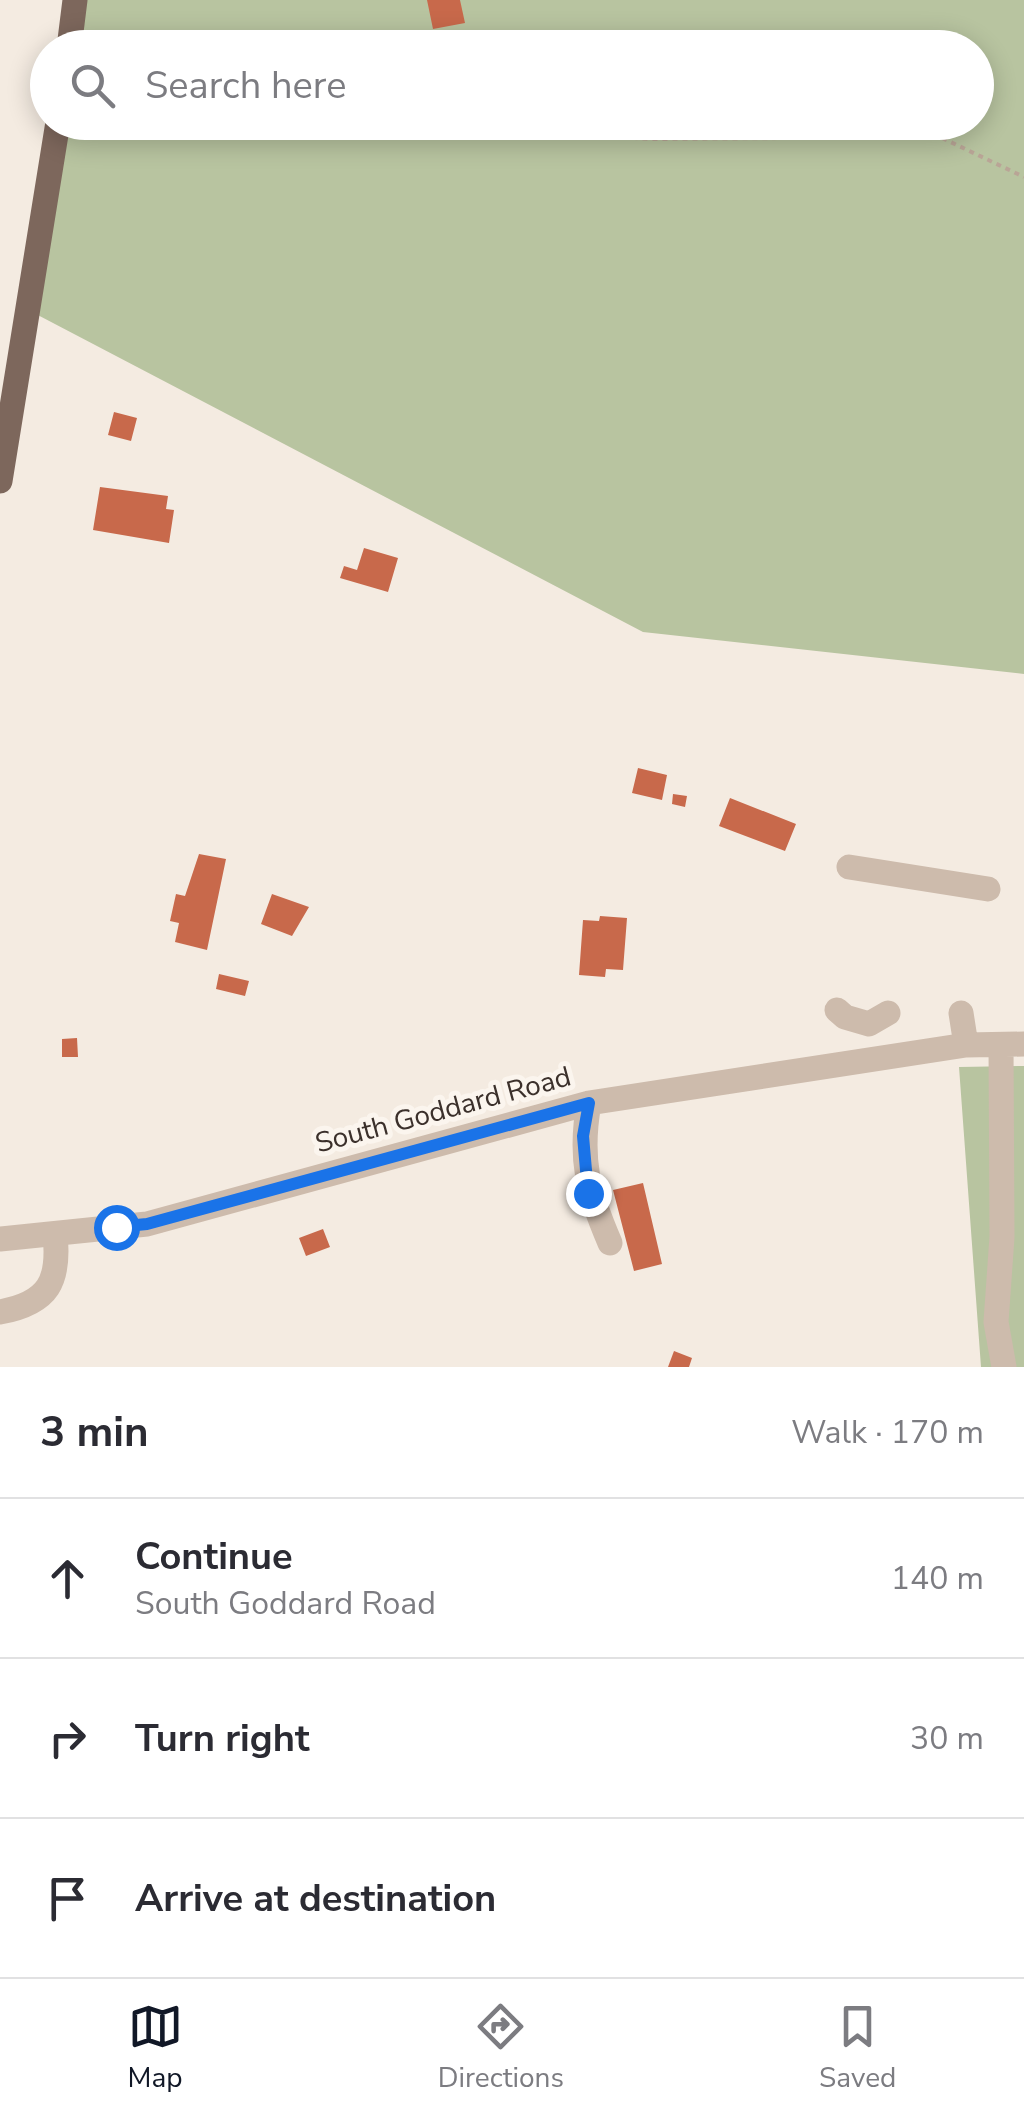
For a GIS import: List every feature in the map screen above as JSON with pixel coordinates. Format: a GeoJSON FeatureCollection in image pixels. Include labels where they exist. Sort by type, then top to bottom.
{"type":"FeatureCollection","features":[{"type":"Feature","properties":{"kind":"main road"},"geometry":{"type":"LineString","coordinates":[[71,30],[75,0]]}},
{"type":"Feature","properties":{"kind":"main road"},"geometry":{"type":"LineString","coordinates":[[0,482],[55,140]]}},
{"type":"Feature","properties":{"kind":"street"},"geometry":{"type":"LineString","coordinates":[[849,867],[988,889]]}},
{"type":"Feature","properties":{"kind":"street"},"geometry":{"type":"LineString","coordinates":[[837,1010],[845,1018],[878,1019],[868,1059]]}},
{"type":"Feature","properties":{"kind":"street"},"geometry":{"type":"LineString","coordinates":[[961,1014],[966,1046]]}},
{"type":"Feature","properties":{"kind":"street"},"geometry":{"type":"LineString","coordinates":[[1004,1367],[996,1322],[1008,1038]]}},
{"type":"Feature","properties":{"kind":"street","name":"South Goddard Road"},"geometry":{"type":"LineString","coordinates":[[0,1239],[147,1224],[589,1103],[1008,1038]]}},
{"type":"Feature","properties":{"kind":"street"},"geometry":{"type":"LineString","coordinates":[[589,1103],[583,1136],[588,1193],[610,1243]]}},
{"type":"Feature","properties":{"kind":"street"},"geometry":{"type":"LineString","coordinates":[[0,1312],[22,1308],[40,1296],[56,1276],[55,1234]]}},
{"type":"Feature","properties":{"kind":"path"},"geometry":{"type":"LineString","coordinates":[[946,140],[1024,177]]}},
{"type":"Feature","properties":{"kind":"green space"},"geometry":{"type":"Polygon","coordinates":[[[81,0],[1024,0],[1024,674],[643,632],[32,312],[58,140],[994,140],[994,30],[76,30],[81,0]]]}},
{"type":"Feature","properties":{"kind":"green space"},"geometry":{"type":"Polygon","coordinates":[[[1024,1066],[1024,1367],[981,1367],[959,1067],[1024,1066]]]}},
{"type":"Feature","properties":{"kind":"building"},"geometry":{"type":"Polygon","coordinates":[[[427,0],[460,0],[465,23],[433,29],[427,0]]]}},
{"type":"Feature","properties":{"kind":"building"},"geometry":{"type":"Polygon","coordinates":[[[114,412],[137,418],[131,441],[108,435],[114,412]]]}},
{"type":"Feature","properties":{"kind":"building"},"geometry":{"type":"Polygon","coordinates":[[[100,487],[168,496],[166,509],[174,510],[169,543],[93,530],[100,487]]]}},
{"type":"Feature","properties":{"kind":"building"},"geometry":{"type":"Polygon","coordinates":[[[364,548],[398,558],[388,592],[340,578],[344,566],[357,570],[364,548]]]}},
{"type":"Feature","properties":{"kind":"building"},"geometry":{"type":"Polygon","coordinates":[[[638,768],[667,775],[662,800],[632,793],[638,768]]]}},
{"type":"Feature","properties":{"kind":"building"},"geometry":{"type":"Polygon","coordinates":[[[673,794],[687,796],[685,807],[672,804],[673,794]]]}},
{"type":"Feature","properties":{"kind":"building"},"geometry":{"type":"Polygon","coordinates":[[[730,798],[796,824],[785,851],[719,826],[730,798]]]}},
{"type":"Feature","properties":{"kind":"building"},"geometry":{"type":"Polygon","coordinates":[[[199,854],[226,859],[207,950],[175,942],[179,923],[170,921],[176,894],[185,896],[199,854]]]}},
{"type":"Feature","properties":{"kind":"building"},"geometry":{"type":"Polygon","coordinates":[[[272,894],[309,907],[292,936],[261,924],[272,894]]]}},
{"type":"Feature","properties":{"kind":"building"},"geometry":{"type":"Polygon","coordinates":[[[600,916],[627,918],[623,970],[606,969],[605,977],[579,975],[583,920],[599,921],[600,916]]]}},
{"type":"Feature","properties":{"kind":"building"},"geometry":{"type":"Polygon","coordinates":[[[219,974],[249,981],[245,996],[216,989],[219,974]]]}},
{"type":"Feature","properties":{"kind":"building"},"geometry":{"type":"Polygon","coordinates":[[[77,1038],[78,1057],[62,1057],[62,1039],[77,1038]]]}},
{"type":"Feature","properties":{"kind":"building"},"geometry":{"type":"Polygon","coordinates":[[[643,1183],[662,1264],[634,1271],[613,1190],[643,1183]]]}},
{"type":"Feature","properties":{"kind":"building"},"geometry":{"type":"Polygon","coordinates":[[[323,1229],[330,1247],[306,1256],[299,1238],[323,1229]]]}},
{"type":"Feature","properties":{"kind":"building"},"geometry":{"type":"Polygon","coordinates":[[[674,1351],[692,1358],[689,1367],[668,1367],[674,1351]]]}},
{"type":"Feature","properties":{"kind":"route"},"geometry":{"type":"LineString","coordinates":[[116,1227],[147,1224],[284,1183],[589,1103],[583,1136],[588,1193]]}}]}
